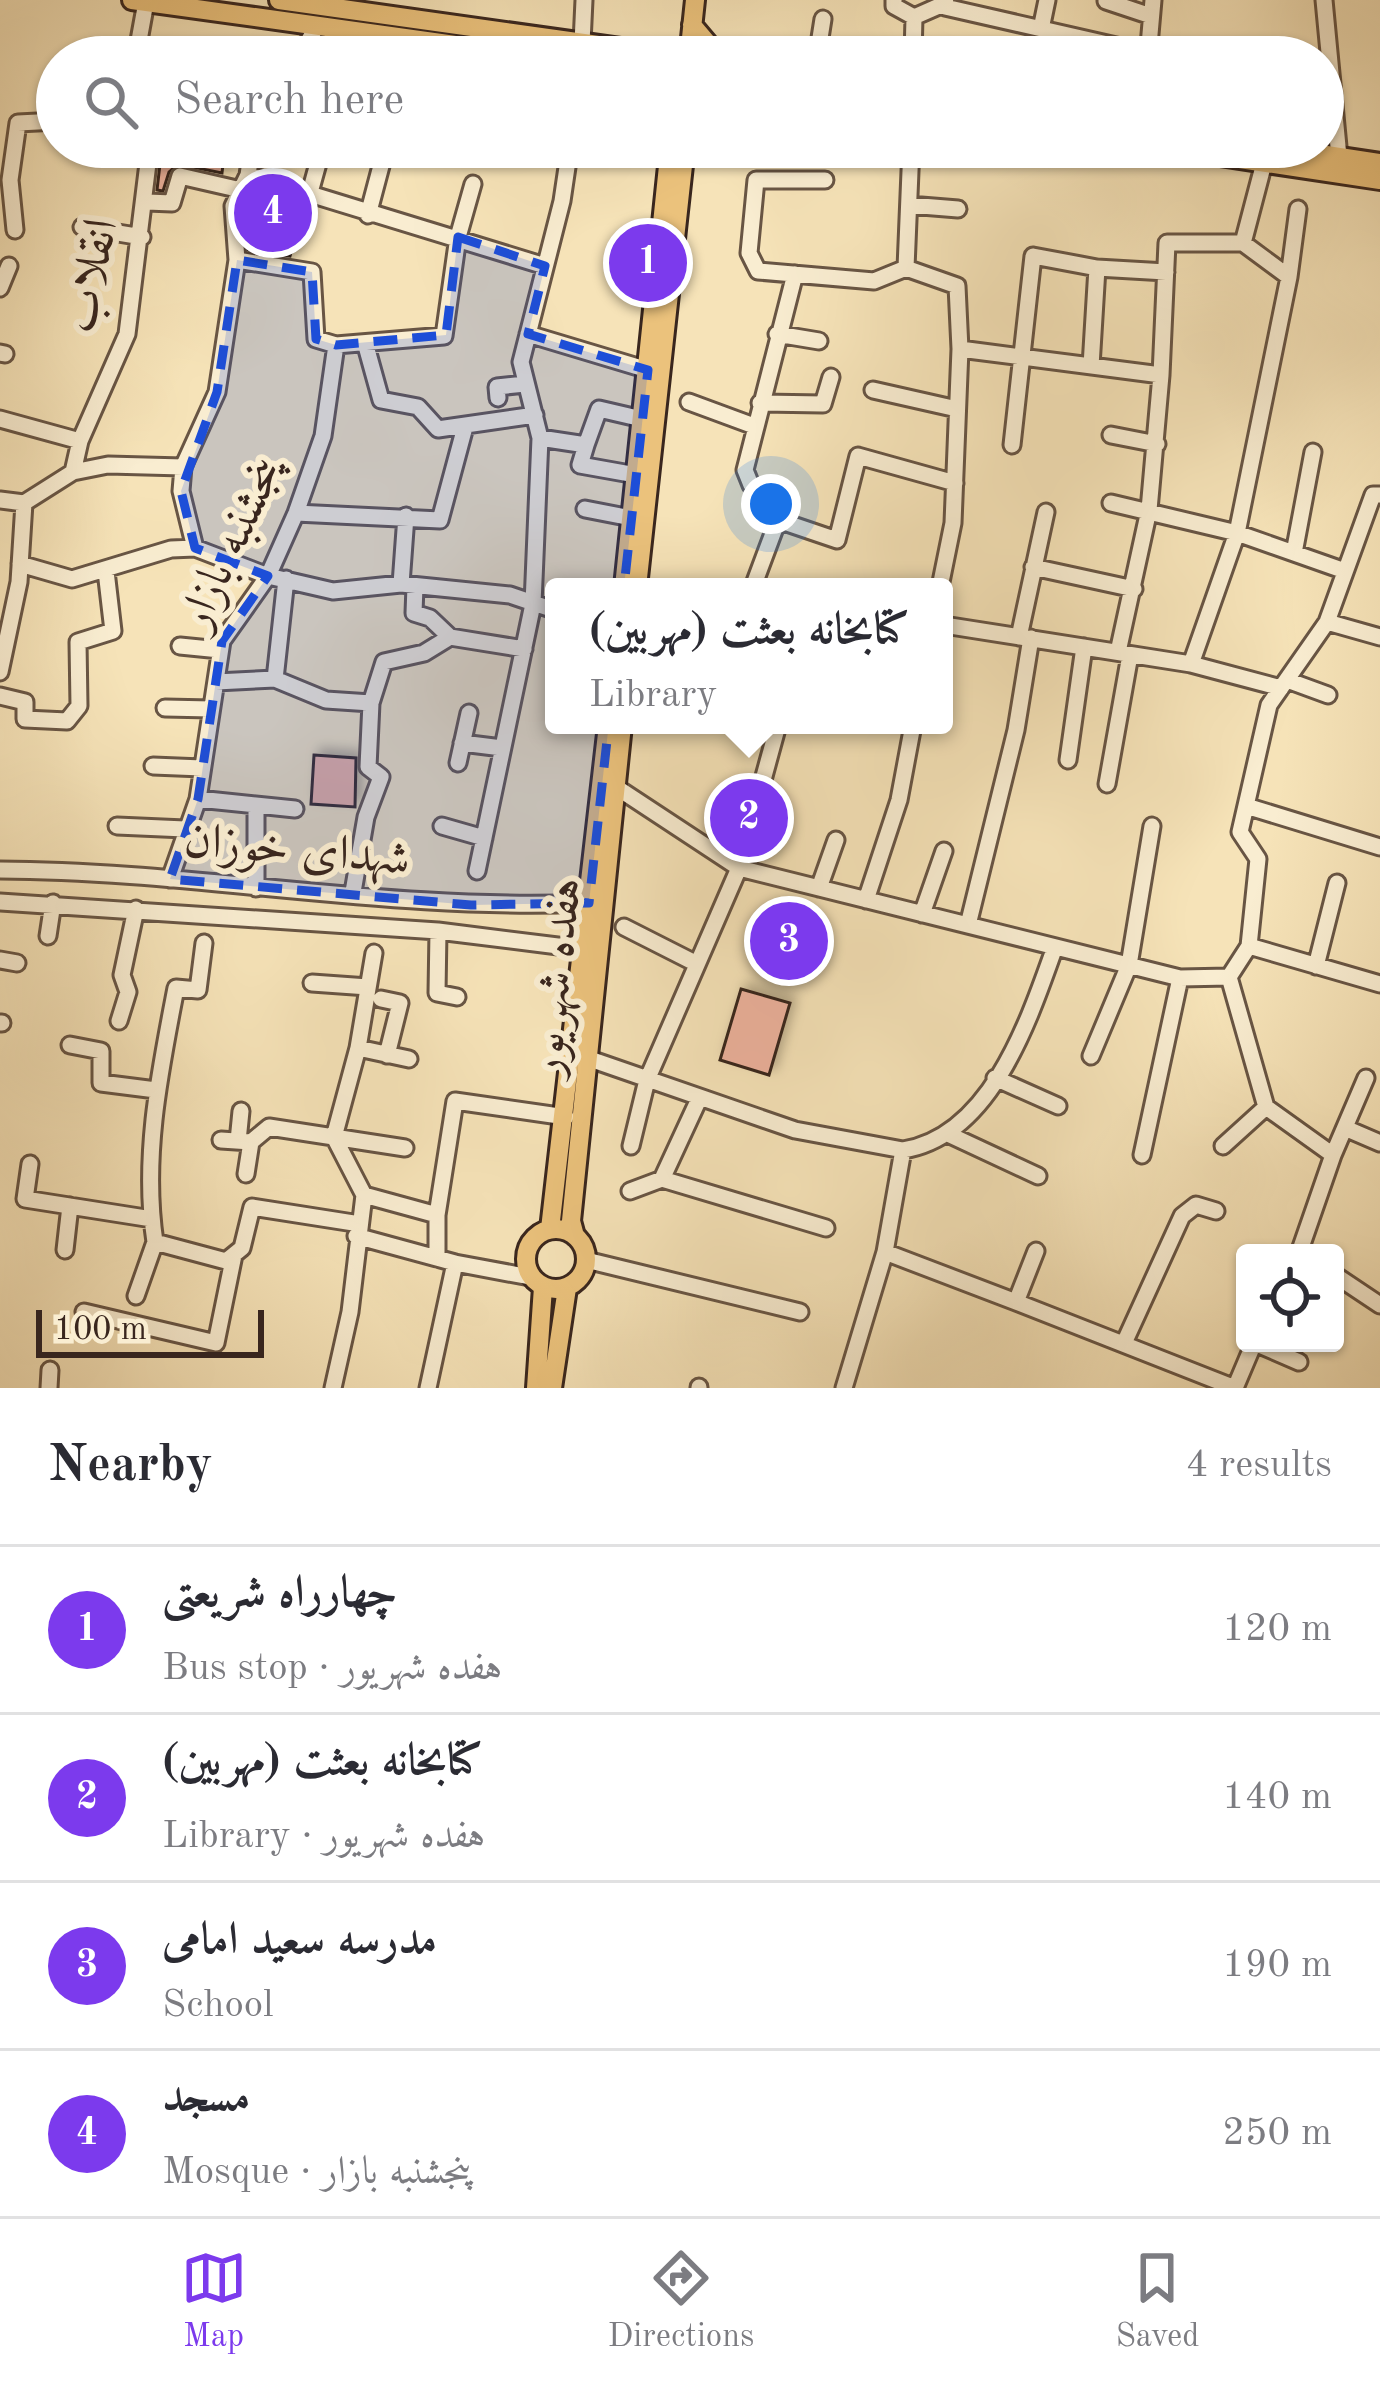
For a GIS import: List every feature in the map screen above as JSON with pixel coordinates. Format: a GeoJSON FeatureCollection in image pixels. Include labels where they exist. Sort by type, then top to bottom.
{"type":"FeatureCollection","features":[{"type":"Feature","properties":{"kind":"main road"},"geometry":{"type":"LineString","coordinates":[[279,0],[392,36]]}},
{"type":"Feature","properties":{"kind":"main road"},"geometry":{"type":"LineString","coordinates":[[690,36],[694,0]]}},
{"type":"Feature","properties":{"kind":"main road"},"geometry":{"type":"LineString","coordinates":[[139,1],[321,11],[525,36]]}},
{"type":"Feature","properties":{"kind":"main road"},"geometry":{"type":"LineString","coordinates":[[692,25],[701,36]]}},
{"type":"Feature","properties":{"kind":"main road"},"geometry":{"type":"LineString","coordinates":[[1344,158],[1380,163]]}},
{"type":"Feature","properties":{"kind":"main road"},"geometry":{"type":"LineString","coordinates":[[625,578],[668,168]]}},
{"type":"Feature","properties":{"kind":"main road"},"geometry":{"type":"LineString","coordinates":[[638,578],[683,168]]}},
{"type":"Feature","properties":{"kind":"main road"},"geometry":{"type":"LineString","coordinates":[[1327,168],[1380,180]]}},
{"type":"Feature","properties":{"kind":"main road","name":"هفده شهریور"},"geometry":{"type":"LineString","coordinates":[[550,1229],[607,734]]}},
{"type":"Feature","properties":{"kind":"main road","name":"هفده شهریور"},"geometry":{"type":"LineString","coordinates":[[575,1236],[571,1221],[621,734]]}},
{"type":"Feature","properties":{"kind":"main road"},"geometry":{"type":"LineString","coordinates":[[536,1388],[536,1282],[528,1247],[550,1229],[575,1236],[586,1260],[581,1276],[567,1288],[552,1388]]}},
{"type":"Feature","properties":{"kind":"main road"},"geometry":{"type":"LineString","coordinates":[[536,1282],[567,1288]]}},
{"type":"Feature","properties":{"kind":"street"},"geometry":{"type":"LineString","coordinates":[[582,36],[584,0]]}},
{"type":"Feature","properties":{"kind":"street"},"geometry":{"type":"LineString","coordinates":[[894,0],[894,6],[914,17]]}},
{"type":"Feature","properties":{"kind":"street"},"geometry":{"type":"LineString","coordinates":[[1041,29],[1047,0]]}},
{"type":"Feature","properties":{"kind":"street"},"geometry":{"type":"LineString","coordinates":[[1324,0],[1327,36]]}},
{"type":"Feature","properties":{"kind":"street"},"geometry":{"type":"LineString","coordinates":[[138,36],[139,1]]}},
{"type":"Feature","properties":{"kind":"street"},"geometry":{"type":"LineString","coordinates":[[1106,1],[1152,8]]}},
{"type":"Feature","properties":{"kind":"street"},"geometry":{"type":"LineString","coordinates":[[914,17],[946,4],[987,8],[1070,36]]}},
{"type":"Feature","properties":{"kind":"street"},"geometry":{"type":"LineString","coordinates":[[914,17],[914,36]]}},
{"type":"Feature","properties":{"kind":"street"},"geometry":{"type":"LineString","coordinates":[[820,36],[823,19]]}},
{"type":"Feature","properties":{"kind":"street"},"geometry":{"type":"LineString","coordinates":[[15,230],[10,180],[18,123],[36,122]]}},
{"type":"Feature","properties":{"kind":"street","name":"انقلاب"},"geometry":{"type":"LineString","coordinates":[[73,472],[80,440],[127,334],[149,168]]}},
{"type":"Feature","properties":{"kind":"street"},"geometry":{"type":"LineString","coordinates":[[195,548],[181,491],[182,466],[217,392],[237,260],[233,206],[247,168]]}},
{"type":"Feature","properties":{"kind":"street"},"geometry":{"type":"LineString","coordinates":[[309,196],[317,168]]}},
{"type":"Feature","properties":{"kind":"street"},"geometry":{"type":"LineString","coordinates":[[368,215],[380,168]]}},
{"type":"Feature","properties":{"kind":"street"},"geometry":{"type":"LineString","coordinates":[[477,871],[533,604],[540,437],[521,362],[566,168]]}},
{"type":"Feature","properties":{"kind":"street"},"geometry":{"type":"LineString","coordinates":[[906,268],[910,168]]}},
{"type":"Feature","properties":{"kind":"street"},"geometry":{"type":"LineString","coordinates":[[1243,243],[1265,168]]}},
{"type":"Feature","properties":{"kind":"street"},"geometry":{"type":"LineString","coordinates":[[147,202],[172,203],[180,176],[244,183],[458,237],[545,266]]}},
{"type":"Feature","properties":{"kind":"street"},"geometry":{"type":"LineString","coordinates":[[826,181],[756,180],[749,254],[758,271],[874,281],[906,268],[957,286],[960,349],[955,483],[941,578]]}},
{"type":"Feature","properties":{"kind":"street"},"geometry":{"type":"LineString","coordinates":[[237,260],[312,272],[316,339],[366,346],[444,336],[458,237],[473,184]]}},
{"type":"Feature","properties":{"kind":"street"},"geometry":{"type":"LineString","coordinates":[[909,206],[958,208]]}},
{"type":"Feature","properties":{"kind":"street"},"geometry":{"type":"LineString","coordinates":[[1191,664],[1237,532],[1298,209]]}},
{"type":"Feature","properties":{"kind":"street"},"geometry":{"type":"LineString","coordinates":[[82,227],[142,237]]}},
{"type":"Feature","properties":{"kind":"street"},"geometry":{"type":"LineString","coordinates":[[1107,784],[1157,444],[1167,243],[1243,243],[1288,277]]}},
{"type":"Feature","properties":{"kind":"street"},"geometry":{"type":"LineString","coordinates":[[1012,445],[1034,256],[1097,268],[1166,272]]}},
{"type":"Feature","properties":{"kind":"street"},"geometry":{"type":"LineString","coordinates":[[0,288],[9,266]]}},
{"type":"Feature","properties":{"kind":"street"},"geometry":{"type":"LineString","coordinates":[[1090,366],[1097,268]]}},
{"type":"Feature","properties":{"kind":"street"},"geometry":{"type":"LineString","coordinates":[[755,578],[778,520],[777,495],[751,484],[745,470],[795,274]]}},
{"type":"Feature","properties":{"kind":"street"},"geometry":{"type":"LineString","coordinates":[[528,334],[648,370]]}},
{"type":"Feature","properties":{"kind":"street"},"geometry":{"type":"LineString","coordinates":[[777,334],[819,341]]}},
{"type":"Feature","properties":{"kind":"street","name":"پنجشنبه بازار"},"geometry":{"type":"LineString","coordinates":[[170,879],[198,800],[220,650],[277,578],[323,436],[336,345]]}},
{"type":"Feature","properties":{"kind":"street"},"geometry":{"type":"LineString","coordinates":[[366,346],[381,400],[418,407],[437,429],[535,415]]}},
{"type":"Feature","properties":{"kind":"street"},"geometry":{"type":"LineString","coordinates":[[960,349],[1161,375]]}},
{"type":"Feature","properties":{"kind":"street"},"geometry":{"type":"LineString","coordinates":[[760,403],[823,404],[831,376]]}},
{"type":"Feature","properties":{"kind":"street"},"geometry":{"type":"LineString","coordinates":[[497,398],[497,387],[525,384]]}},
{"type":"Feature","properties":{"kind":"street"},"geometry":{"type":"LineString","coordinates":[[873,390],[957,409]]}},
{"type":"Feature","properties":{"kind":"street"},"geometry":{"type":"LineString","coordinates":[[689,403],[754,426]]}},
{"type":"Feature","properties":{"kind":"street"},"geometry":{"type":"LineString","coordinates":[[636,475],[580,465],[598,409],[642,419]]}},
{"type":"Feature","properties":{"kind":"street"},"geometry":{"type":"LineString","coordinates":[[0,418],[80,440]]}},
{"type":"Feature","properties":{"kind":"street"},"geometry":{"type":"LineString","coordinates":[[296,513],[440,520],[466,427]]}},
{"type":"Feature","properties":{"kind":"street"},"geometry":{"type":"LineString","coordinates":[[1111,435],[1157,444]]}},
{"type":"Feature","properties":{"kind":"street"},"geometry":{"type":"LineString","coordinates":[[540,437],[586,445]]}},
{"type":"Feature","properties":{"kind":"street"},"geometry":{"type":"LineString","coordinates":[[1294,553],[1313,452]]}},
{"type":"Feature","properties":{"kind":"street"},"geometry":{"type":"LineString","coordinates":[[778,520],[836,540],[858,456],[955,483]]}},
{"type":"Feature","properties":{"kind":"street"},"geometry":{"type":"LineString","coordinates":[[0,500],[24,503],[73,472],[108,465],[182,466]]}},
{"type":"Feature","properties":{"kind":"street"},"geometry":{"type":"LineString","coordinates":[[1333,1155],[1266,1107],[1229,977],[1249,946],[1258,860],[1240,832],[1269,705],[1328,622],[1372,495],[1380,495]]}},
{"type":"Feature","properties":{"kind":"street"},"geometry":{"type":"LineString","coordinates":[[1,665],[20,564],[24,503]]}},
{"type":"Feature","properties":{"kind":"street"},"geometry":{"type":"LineString","coordinates":[[1111,503],[1237,532],[1345,571]]}},
{"type":"Feature","properties":{"kind":"street"},"geometry":{"type":"LineString","coordinates":[[585,509],[631,518]]}},
{"type":"Feature","properties":{"kind":"street"},"geometry":{"type":"LineString","coordinates":[[968,925],[1016,730],[1033,567],[1046,512]]}},
{"type":"Feature","properties":{"kind":"street"},"geometry":{"type":"LineString","coordinates":[[406,516],[408,585],[414,613],[430,617],[450,638],[524,649]]}},
{"type":"Feature","properties":{"kind":"street"},"geometry":{"type":"LineString","coordinates":[[20,564],[72,579],[171,549],[195,548],[277,578],[333,591],[408,585],[510,595],[545,607]]}},
{"type":"Feature","properties":{"kind":"street"},"geometry":{"type":"LineString","coordinates":[[1033,567],[1134,590]]}},
{"type":"Feature","properties":{"kind":"street"},"geometry":{"type":"LineString","coordinates":[[0,696],[25,702],[26,719],[67,721],[79,706],[78,642],[112,632],[106,571]]}},
{"type":"Feature","properties":{"kind":"street"},"geometry":{"type":"LineString","coordinates":[[275,679],[277,578]]}},
{"type":"Feature","properties":{"kind":"street"},"geometry":{"type":"LineString","coordinates":[[1328,622],[1380,637]]}},
{"type":"Feature","properties":{"kind":"street"},"geometry":{"type":"LineString","coordinates":[[953,626],[1191,664],[1328,695]]}},
{"type":"Feature","properties":{"kind":"street"},"geometry":{"type":"LineString","coordinates":[[353,892],[366,817],[380,777],[368,767],[371,703],[384,662],[424,653],[450,638]]}},
{"type":"Feature","properties":{"kind":"street"},"geometry":{"type":"LineString","coordinates":[[180,646],[220,650]]}},
{"type":"Feature","properties":{"kind":"street"},"geometry":{"type":"LineString","coordinates":[[1068,760],[1084,647]]}},
{"type":"Feature","properties":{"kind":"street"},"geometry":{"type":"LineString","coordinates":[[216,682],[275,679],[326,700],[371,703]]}},
{"type":"Feature","properties":{"kind":"street"},"geometry":{"type":"LineString","coordinates":[[165,708],[212,709]]}},
{"type":"Feature","properties":{"kind":"street"},"geometry":{"type":"LineString","coordinates":[[458,763],[469,713]]}},
{"type":"Feature","properties":{"kind":"street"},"geometry":{"type":"LineString","coordinates":[[632,1146],[647,1080],[739,868],[776,734]]}},
{"type":"Feature","properties":{"kind":"street"},"geometry":{"type":"LineString","coordinates":[[866,899],[898,800],[911,734]]}},
{"type":"Feature","properties":{"kind":"street"},"geometry":{"type":"LineString","coordinates":[[462,743],[502,748]]}},
{"type":"Feature","properties":{"kind":"street"},"geometry":{"type":"LineString","coordinates":[[153,766],[202,767]]}},
{"type":"Feature","properties":{"kind":"street"},"geometry":{"type":"LineString","coordinates":[[616,787],[739,868],[1180,978],[1229,977]]}},
{"type":"Feature","properties":{"kind":"street"},"geometry":{"type":"LineString","coordinates":[[198,800],[295,809]]}},
{"type":"Feature","properties":{"kind":"street"},"geometry":{"type":"LineString","coordinates":[[256,805],[256,888]]}},
{"type":"Feature","properties":{"kind":"street"},"geometry":{"type":"LineString","coordinates":[[1246,806],[1380,847]]}},
{"type":"Feature","properties":{"kind":"street"},"geometry":{"type":"LineString","coordinates":[[117,826],[185,829]]}},
{"type":"Feature","properties":{"kind":"street"},"geometry":{"type":"LineString","coordinates":[[442,826],[484,838]]}},
{"type":"Feature","properties":{"kind":"street"},"geometry":{"type":"LineString","coordinates":[[1091,1056],[1129,964],[1152,826]]}},
{"type":"Feature","properties":{"kind":"street"},"geometry":{"type":"LineString","coordinates":[[819,888],[836,840]]}},
{"type":"Feature","properties":{"kind":"street"},"geometry":{"type":"LineString","coordinates":[[922,914],[944,850]]}},
{"type":"Feature","properties":{"kind":"street","name":"شهدای خوزان"},"geometry":{"type":"LineString","coordinates":[[0,870],[526,906],[589,903]]}},
{"type":"Feature","properties":{"kind":"street"},"geometry":{"type":"LineString","coordinates":[[1316,966],[1337,883]]}},
{"type":"Feature","properties":{"kind":"street","name":"شهدای خوزان"},"geometry":{"type":"LineString","coordinates":[[0,902],[438,931],[521,938],[582,950]]}},
{"type":"Feature","properties":{"kind":"street"},"geometry":{"type":"LineString","coordinates":[[48,937],[53,903]]}},
{"type":"Feature","properties":{"kind":"street"},"geometry":{"type":"LineString","coordinates":[[521,938],[526,906]]}},
{"type":"Feature","properties":{"kind":"street"},"geometry":{"type":"LineString","coordinates":[[119,1021],[128,992],[122,975],[136,909]]}},
{"type":"Feature","properties":{"kind":"street"},"geometry":{"type":"LineString","coordinates":[[624,927],[698,964]]}},
{"type":"Feature","properties":{"kind":"street"},"geometry":{"type":"LineString","coordinates":[[438,931],[437,993],[457,997]]}},
{"type":"Feature","properties":{"kind":"street"},"geometry":{"type":"LineString","coordinates":[[136,1296],[155,1241],[156,1090],[176,988],[198,990],[204,943]]}},
{"type":"Feature","properties":{"kind":"street"},"geometry":{"type":"LineString","coordinates":[[587,1058],[795,1130],[903,1150],[950,1135],[995,1078],[1021,1042],[1054,946]]}},
{"type":"Feature","properties":{"kind":"street"},"geometry":{"type":"LineString","coordinates":[[1249,946],[1380,984]]}},
{"type":"Feature","properties":{"kind":"street"},"geometry":{"type":"LineString","coordinates":[[332,1388],[350,1312],[364,1195],[334,1137],[358,1048],[374,953]]}},
{"type":"Feature","properties":{"kind":"street"},"geometry":{"type":"LineString","coordinates":[[1142,1155],[1180,978]]}},
{"type":"Feature","properties":{"kind":"street"},"geometry":{"type":"LineString","coordinates":[[312,983],[368,987]]}},
{"type":"Feature","properties":{"kind":"street"},"geometry":{"type":"LineString","coordinates":[[381,999],[400,1003],[386,1055]]}},
{"type":"Feature","properties":{"kind":"street"},"geometry":{"type":"LineString","coordinates":[[70,1046],[101,1051],[101,1083],[156,1090]]}},
{"type":"Feature","properties":{"kind":"street"},"geometry":{"type":"LineString","coordinates":[[358,1048],[409,1059]]}},
{"type":"Feature","properties":{"kind":"street"},"geometry":{"type":"LineString","coordinates":[[995,1078],[1058,1106]]}},
{"type":"Feature","properties":{"kind":"street"},"geometry":{"type":"LineString","coordinates":[[1303,1244],[1366,1078]]}},
{"type":"Feature","properties":{"kind":"street"},"geometry":{"type":"LineString","coordinates":[[662,1179],[699,1099]]}},
{"type":"Feature","properties":{"kind":"street"},"geometry":{"type":"LineString","coordinates":[[436,1258],[437,1215],[455,1101],[566,1118]]}},
{"type":"Feature","properties":{"kind":"street"},"geometry":{"type":"LineString","coordinates":[[1223,1146],[1266,1107]]}},
{"type":"Feature","properties":{"kind":"street"},"geometry":{"type":"LineString","coordinates":[[241,1111],[236,1141],[246,1174]]}},
{"type":"Feature","properties":{"kind":"street"},"geometry":{"type":"LineString","coordinates":[[236,1141],[268,1127],[405,1148]]}},
{"type":"Feature","properties":{"kind":"street"},"geometry":{"type":"LineString","coordinates":[[1345,1128],[1380,1144]]}},
{"type":"Feature","properties":{"kind":"street"},"geometry":{"type":"LineString","coordinates":[[950,1135],[1038,1176]]}},
{"type":"Feature","properties":{"kind":"street"},"geometry":{"type":"LineString","coordinates":[[844,1388],[885,1252],[903,1150]]}},
{"type":"Feature","properties":{"kind":"street"},"geometry":{"type":"LineString","coordinates":[[30,1164],[26,1199],[152,1219]]}},
{"type":"Feature","properties":{"kind":"street"},"geometry":{"type":"LineString","coordinates":[[630,1191],[662,1179],[826,1228]]}},
{"type":"Feature","properties":{"kind":"street"},"geometry":{"type":"LineString","coordinates":[[364,1195],[437,1215]]}},
{"type":"Feature","properties":{"kind":"street"},"geometry":{"type":"LineString","coordinates":[[1125,1341],[1182,1216],[1196,1205],[1216,1211]]}},
{"type":"Feature","properties":{"kind":"street"},"geometry":{"type":"LineString","coordinates":[[65,1250],[70,1207]]}},
{"type":"Feature","properties":{"kind":"street"},"geometry":{"type":"LineString","coordinates":[[155,1241],[226,1262],[242,1248],[252,1207],[358,1230],[436,1258],[536,1282]]}},
{"type":"Feature","properties":{"kind":"street"},"geometry":{"type":"LineString","coordinates":[[1016,1301],[1036,1251]]}},
{"type":"Feature","properties":{"kind":"street"},"geometry":{"type":"LineString","coordinates":[[885,1252],[1236,1385],[1258,1388]]}},
{"type":"Feature","properties":{"kind":"street"},"geometry":{"type":"LineString","coordinates":[[84,1312],[216,1343],[234,1255]]}},
{"type":"Feature","properties":{"kind":"street"},"geometry":{"type":"LineString","coordinates":[[586,1260],[800,1312]]}},
{"type":"Feature","properties":{"kind":"street"},"geometry":{"type":"LineString","coordinates":[[428,1388],[455,1263]]}},
{"type":"Feature","properties":{"kind":"street"},"geometry":{"type":"LineString","coordinates":[[1344,1281],[1380,1305]]}},
{"type":"Feature","properties":{"kind":"street"},"geometry":{"type":"LineString","coordinates":[[1236,1385],[1251,1352]]}},
{"type":"Feature","properties":{"kind":"street"},"geometry":{"type":"LineString","coordinates":[[1276,1352],[1300,1362]]}},
{"type":"Feature","properties":{"kind":"street"},"geometry":{"type":"LineString","coordinates":[[50,1370],[50,1388]]}},
{"type":"Feature","properties":{"kind":"highlighted area"},"geometry":{"type":"Polygon","coordinates":[[[458,237],[545,266],[528,334],[648,370],[589,903],[471,905],[170,879],[198,799],[222,641],[268,576],[195,548],[181,491],[217,392],[237,260],[312,272],[316,339],[336,345],[446,335],[458,237]]]}},
{"type":"Feature","properties":{"kind":"building"},"geometry":{"type":"Polygon","coordinates":[[[160,168],[174,168],[163,191],[157,190],[160,168]]]}},
{"type":"Feature","properties":{"kind":"building"},"geometry":{"type":"Polygon","coordinates":[[[254,189],[304,207],[290,256],[248,250],[245,208],[254,189]]]}},
{"type":"Feature","properties":{"kind":"building"},"geometry":{"type":"Polygon","coordinates":[[[314,755],[356,758],[355,807],[311,804],[314,755]]]}},
{"type":"Feature","properties":{"kind":"building"},"geometry":{"type":"Polygon","coordinates":[[[741,989],[790,1003],[769,1075],[720,1060],[741,989]]]}},
{"type":"Feature","properties":{"kind":"place","name":"مسجد"},"geometry":{"type":"Point","coordinates":[273,213]}},
{"type":"Feature","properties":{"kind":"place","name":"چهارراه شریعتی"},"geometry":{"type":"Point","coordinates":[648,263]}},
{"type":"Feature","properties":{"kind":"place","name":"کتابخانه بعثت (مهربین)"},"geometry":{"type":"Point","coordinates":[749,818]}},
{"type":"Feature","properties":{"kind":"place","name":"مدرسه سعید امامی"},"geometry":{"type":"Point","coordinates":[789,941]}}]}
